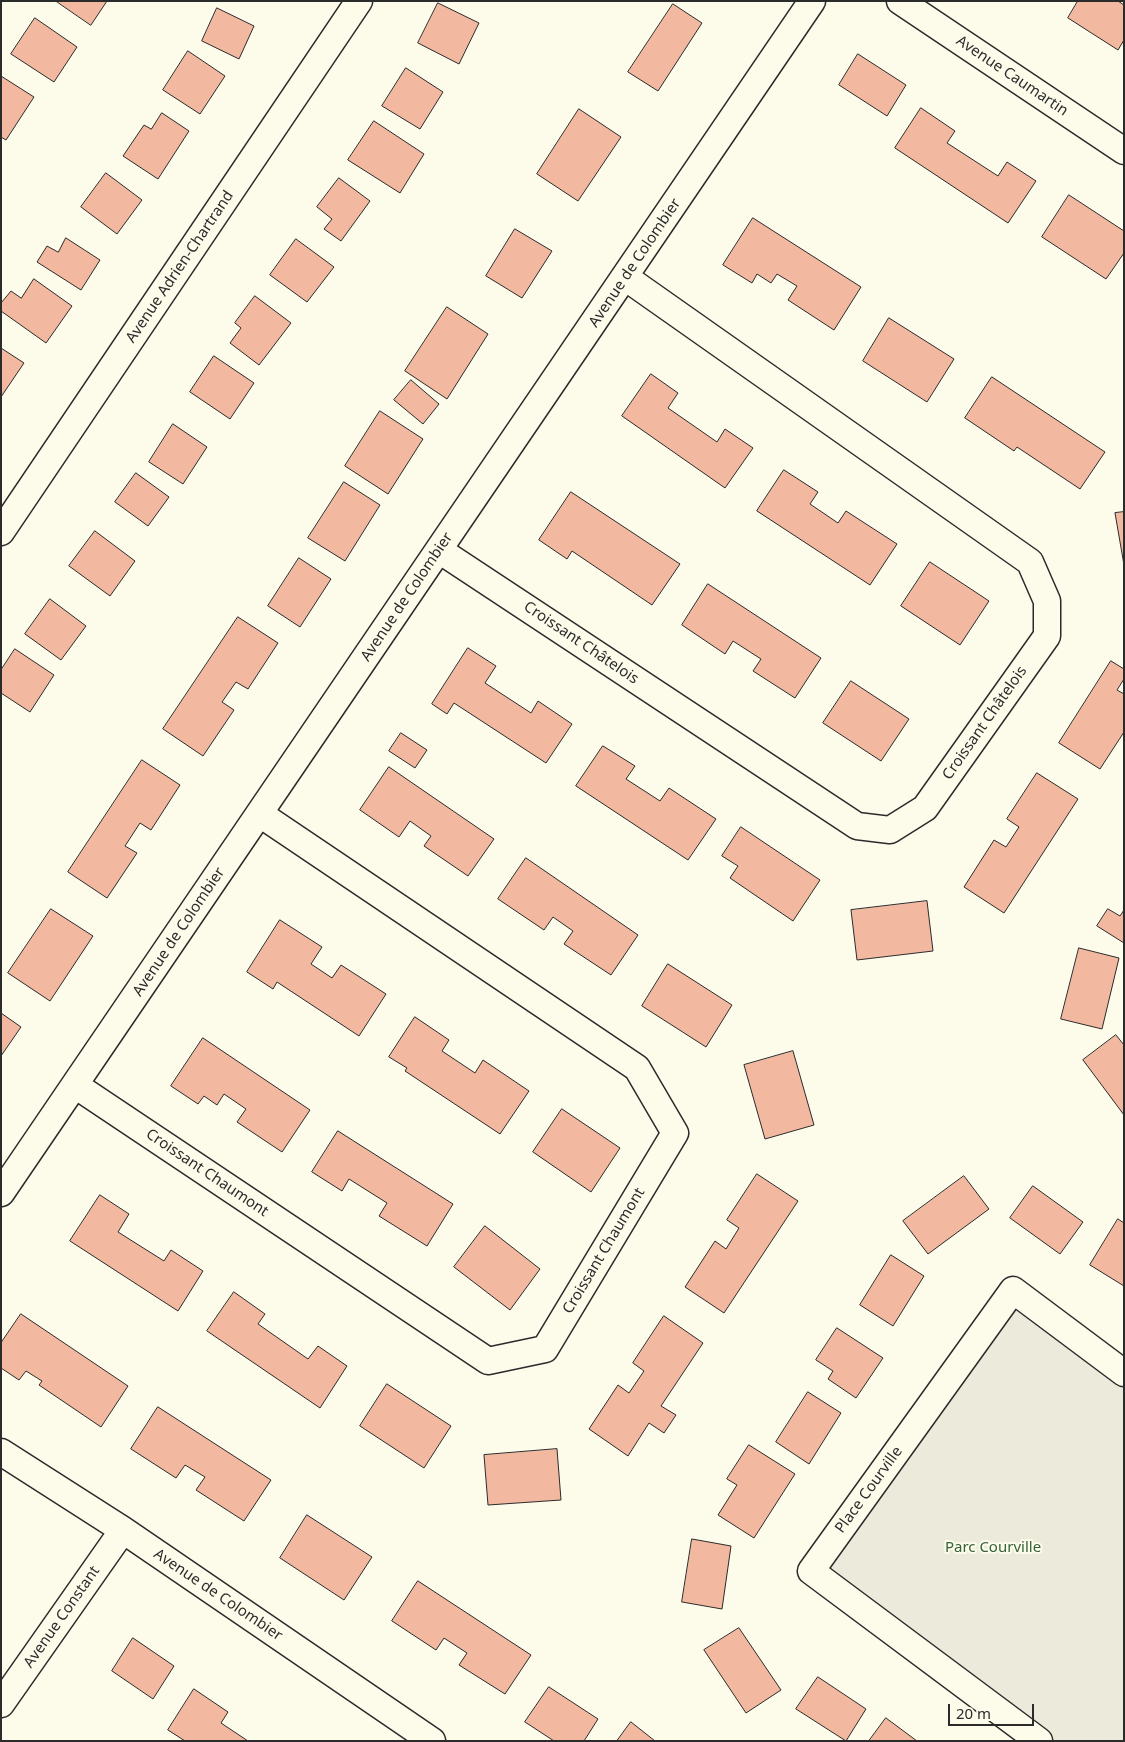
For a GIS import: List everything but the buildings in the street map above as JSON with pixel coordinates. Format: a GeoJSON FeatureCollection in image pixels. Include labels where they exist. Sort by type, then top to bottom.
{"type":"FeatureCollection","features":[{"type":"Feature","properties":{"kind":"street","name":"Avenue Adrien-Chartrand"},"geometry":{"type":"LineString","coordinates":[[1,532],[359,1]]}},
{"type":"Feature","properties":{"kind":"street","name":"Avenue de Colombier"},"geometry":{"type":"LineString","coordinates":[[1,1194],[812,1]]}},
{"type":"Feature","properties":{"kind":"street","name":"Avenue Caumartin"},"geometry":{"type":"LineString","coordinates":[[900,1],[1124,151]]}},
{"type":"Feature","properties":{"kind":"street","name":"Croissant Châtelois"},"geometry":{"type":"LineString","coordinates":[[440,550],[857,826],[890,830],[926,808],[1047,636],[1047,601],[1030,562],[625,277]]}},
{"type":"Feature","properties":{"kind":"street","name":"Croissant Chaumont"},"geometry":{"type":"LineString","coordinates":[[75,1085],[488,1361],[545,1349],[675,1133],[637,1068],[260,814]]}},
{"type":"Feature","properties":{"kind":"street","name":"Place Courville"},"geometry":{"type":"LineString","coordinates":[[1039,1741],[811,1571],[1013,1290],[1124,1373]]}},
{"type":"Feature","properties":{"kind":"street","name":"Avenue de Colombier"},"geometry":{"type":"LineString","coordinates":[[1,1452],[123,1530],[432,1741]]}},
{"type":"Feature","properties":{"kind":"street","name":"Avenue Constant"},"geometry":{"type":"LineString","coordinates":[[1,1704],[123,1530]]}},
{"type":"Feature","properties":{"kind":"green space","name":"Parc Courville"},"geometry":{"type":"Polygon","coordinates":[[[1017,1294],[1124,1373],[1124,1741],[1039,1741],[807,1577],[1017,1294]]]}}]}
